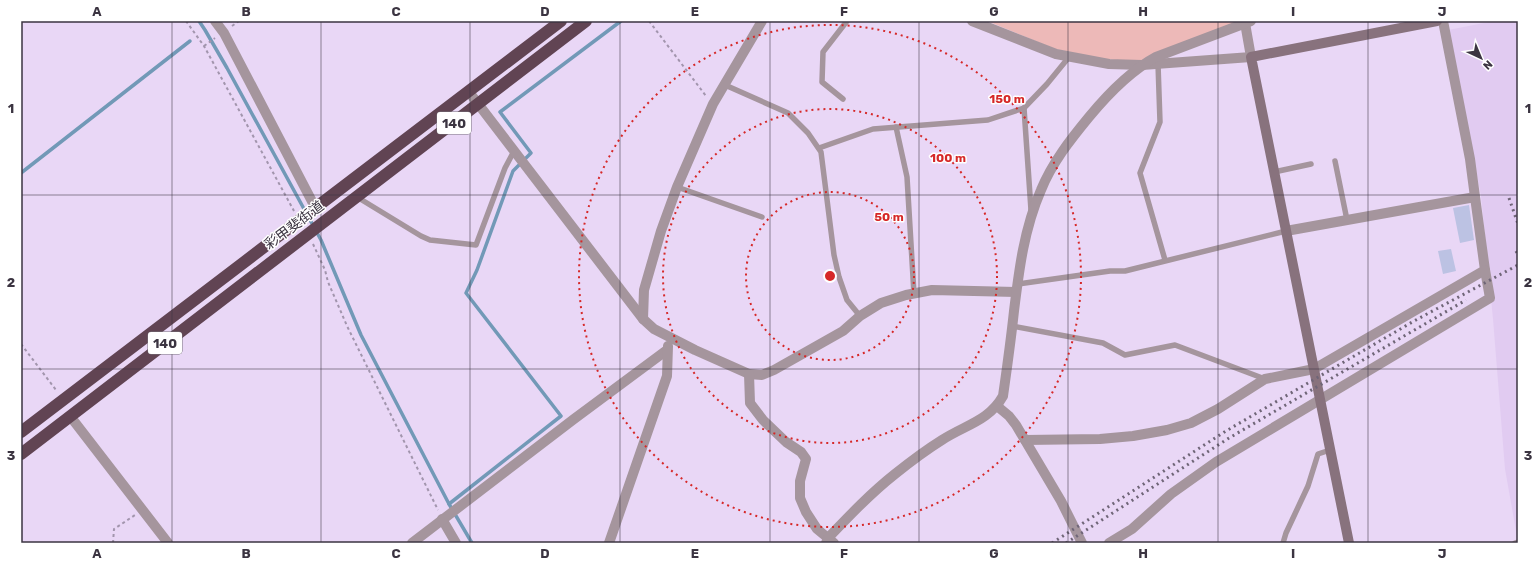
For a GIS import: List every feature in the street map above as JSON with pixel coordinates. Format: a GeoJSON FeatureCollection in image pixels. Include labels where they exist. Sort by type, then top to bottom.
{"type":"FeatureCollection","features":[{"type":"Feature","properties":{"kind":"highway","name":"彩甲斐街道"},"geometry":{"type":"LineString","coordinates":[[21,432],[315,210],[561,21]]}},
{"type":"Feature","properties":{"kind":"highway","name":"彩甲斐街道"},"geometry":{"type":"LineString","coordinates":[[21,454],[586,21]]}},
{"type":"Feature","properties":{"kind":"street"},"geometry":{"type":"LineString","coordinates":[[215,21],[224,33],[315,210]]}},
{"type":"Feature","properties":{"kind":"street"},"geometry":{"type":"LineString","coordinates":[[643,319],[644,290],[661,231],[677,187],[713,104],[762,21]]}},
{"type":"Feature","properties":{"kind":"street"},"geometry":{"type":"LineString","coordinates":[[972,21],[1056,54],[1109,64],[1142,65],[1251,57],[1437,21]]}},
{"type":"Feature","properties":{"kind":"street"},"geometry":{"type":"LineString","coordinates":[[1110,543],[1132,529],[1171,494],[1216,462],[1490,298],[1470,159],[1443,21]]}},
{"type":"Feature","properties":{"kind":"street"},"geometry":{"type":"LineString","coordinates":[[749,374],[750,403],[763,420],[786,442],[801,452],[806,459],[800,481],[800,498],[806,512],[817,529],[830,541],[858,506],[895,474],[943,439],[987,416],[997,406],[1003,396],[1025,234],[1031,214],[1047,178],[1070,140],[1096,108],[1142,65],[1156,57],[1248,22],[1251,57],[1349,543]]}},
{"type":"Feature","properties":{"kind":"street"},"geometry":{"type":"LineString","coordinates":[[469,92],[643,319],[654,329],[695,350],[749,374],[762,375],[774,370],[843,332],[860,316],[881,303],[932,290],[1017,288]]}},
{"type":"Feature","properties":{"kind":"street"},"geometry":{"type":"LineString","coordinates":[[1286,231],[1475,197]]}},
{"type":"Feature","properties":{"kind":"street"},"geometry":{"type":"LineString","coordinates":[[1025,440],[1100,439],[1168,430],[1191,423],[1218,409],[1265,379],[1314,369],[1485,270]]}},
{"type":"Feature","properties":{"kind":"street"},"geometry":{"type":"LineString","coordinates":[[609,543],[667,376],[667,350],[670,336]]}},
{"type":"Feature","properties":{"kind":"street"},"geometry":{"type":"LineString","coordinates":[[412,543],[667,350]]}},
{"type":"Feature","properties":{"kind":"street"},"geometry":{"type":"LineString","coordinates":[[997,406],[1009,416],[1025,440],[1061,501],[1082,543]]}},
{"type":"Feature","properties":{"kind":"street"},"geometry":{"type":"LineString","coordinates":[[70,416],[168,543]]}},
{"type":"Feature","properties":{"kind":"street"},"geometry":{"type":"LineString","coordinates":[[442,519],[456,543]]}},
{"type":"Feature","properties":{"kind":"lane"},"geometry":{"type":"LineString","coordinates":[[843,99],[822,82],[823,52],[848,21]]}},
{"type":"Feature","properties":{"kind":"lane"},"geometry":{"type":"LineString","coordinates":[[819,148],[873,129],[988,120],[1024,108],[1047,84],[1069,57]]}},
{"type":"Feature","properties":{"kind":"lane"},"geometry":{"type":"LineString","coordinates":[[1158,64],[1160,122],[1140,173],[1165,260]]}},
{"type":"Feature","properties":{"kind":"lane"},"geometry":{"type":"LineString","coordinates":[[725,85],[788,113],[808,133],[819,148],[821,152],[834,255],[839,277],[847,300],[860,316]]}},
{"type":"Feature","properties":{"kind":"lane"},"geometry":{"type":"LineString","coordinates":[[1024,108],[1031,214]]}},
{"type":"Feature","properties":{"kind":"lane"},"geometry":{"type":"LineString","coordinates":[[896,127],[908,177],[914,294]]}},
{"type":"Feature","properties":{"kind":"lane"},"geometry":{"type":"LineString","coordinates":[[357,197],[425,238],[430,240],[476,245],[505,168],[516,153]]}},
{"type":"Feature","properties":{"kind":"lane"},"geometry":{"type":"LineString","coordinates":[[1335,161],[1347,220]]}},
{"type":"Feature","properties":{"kind":"lane"},"geometry":{"type":"LineString","coordinates":[[1274,172],[1311,164]]}},
{"type":"Feature","properties":{"kind":"lane"},"geometry":{"type":"LineString","coordinates":[[677,187],[762,217]]}},
{"type":"Feature","properties":{"kind":"lane"},"geometry":{"type":"LineString","coordinates":[[1017,288],[1110,271],[1125,271],[1286,231]]}},
{"type":"Feature","properties":{"kind":"lane"},"geometry":{"type":"LineString","coordinates":[[1012,326],[1103,343],[1125,355],[1175,345],[1265,379]]}},
{"type":"Feature","properties":{"kind":"lane"},"geometry":{"type":"LineString","coordinates":[[1283,543],[1286,533],[1308,486],[1318,454],[1330,450]]}},
{"type":"Feature","properties":{"kind":"path"},"geometry":{"type":"LineString","coordinates":[[186,21],[204,46],[301,220]]}},
{"type":"Feature","properties":{"kind":"path"},"geometry":{"type":"LineString","coordinates":[[649,21],[713,104]]}},
{"type":"Feature","properties":{"kind":"path"},"geometry":{"type":"LineString","coordinates":[[204,46],[224,33]]}},
{"type":"Feature","properties":{"kind":"path"},"geometry":{"type":"LineString","coordinates":[[307,234],[314,246],[347,326],[442,519]]}},
{"type":"Feature","properties":{"kind":"path"},"geometry":{"type":"LineString","coordinates":[[21,344],[64,400]]}},
{"type":"Feature","properties":{"kind":"path"},"geometry":{"type":"LineString","coordinates":[[112,543],[114,529],[142,509]]}},
{"type":"Feature","properties":{"kind":"shaded area"},"geometry":{"type":"Polygon","coordinates":[[[987,21],[1246,21],[1143,63],[1105,59],[1055,49],[987,21]]]}},
{"type":"Feature","properties":{"kind":"shaded area"},"geometry":{"type":"Polygon","coordinates":[[[1494,21],[1518,21],[1518,542],[1505,469],[1481,196],[1448,30],[1494,21]]]}},
{"type":"Feature","properties":{"kind":"building"},"geometry":{"type":"Polygon","coordinates":[[[1469,205],[1474,240],[1460,243],[1453,208],[1469,205]]]}},
{"type":"Feature","properties":{"kind":"building"},"geometry":{"type":"Polygon","coordinates":[[[1451,249],[1456,271],[1443,274],[1438,251],[1451,249]]]}},
{"type":"Feature","properties":{"kind":"waterway"},"geometry":{"type":"LineString","coordinates":[[199,21],[227,68],[321,240],[361,335],[449,504],[472,543]]}},
{"type":"Feature","properties":{"kind":"waterway"},"geometry":{"type":"LineString","coordinates":[[449,504],[561,416],[466,293],[477,270],[513,171],[531,153],[500,112],[621,21]]}},
{"type":"Feature","properties":{"kind":"waterway"},"geometry":{"type":"LineString","coordinates":[[21,173],[190,41]]}},
{"type":"Feature","properties":{"kind":"railway"},"geometry":{"type":"LineString","coordinates":[[1509,198],[1518,224]]}},
{"type":"Feature","properties":{"kind":"railway"},"geometry":{"type":"LineString","coordinates":[[1516,251],[1518,255]]}},
{"type":"Feature","properties":{"kind":"railway"},"geometry":{"type":"LineString","coordinates":[[1052,543],[1226,431],[1414,321],[1518,265]]}},
{"type":"Feature","properties":{"kind":"railway"},"geometry":{"type":"LineString","coordinates":[[1066,543],[1229,438],[1466,300]]}}]}
